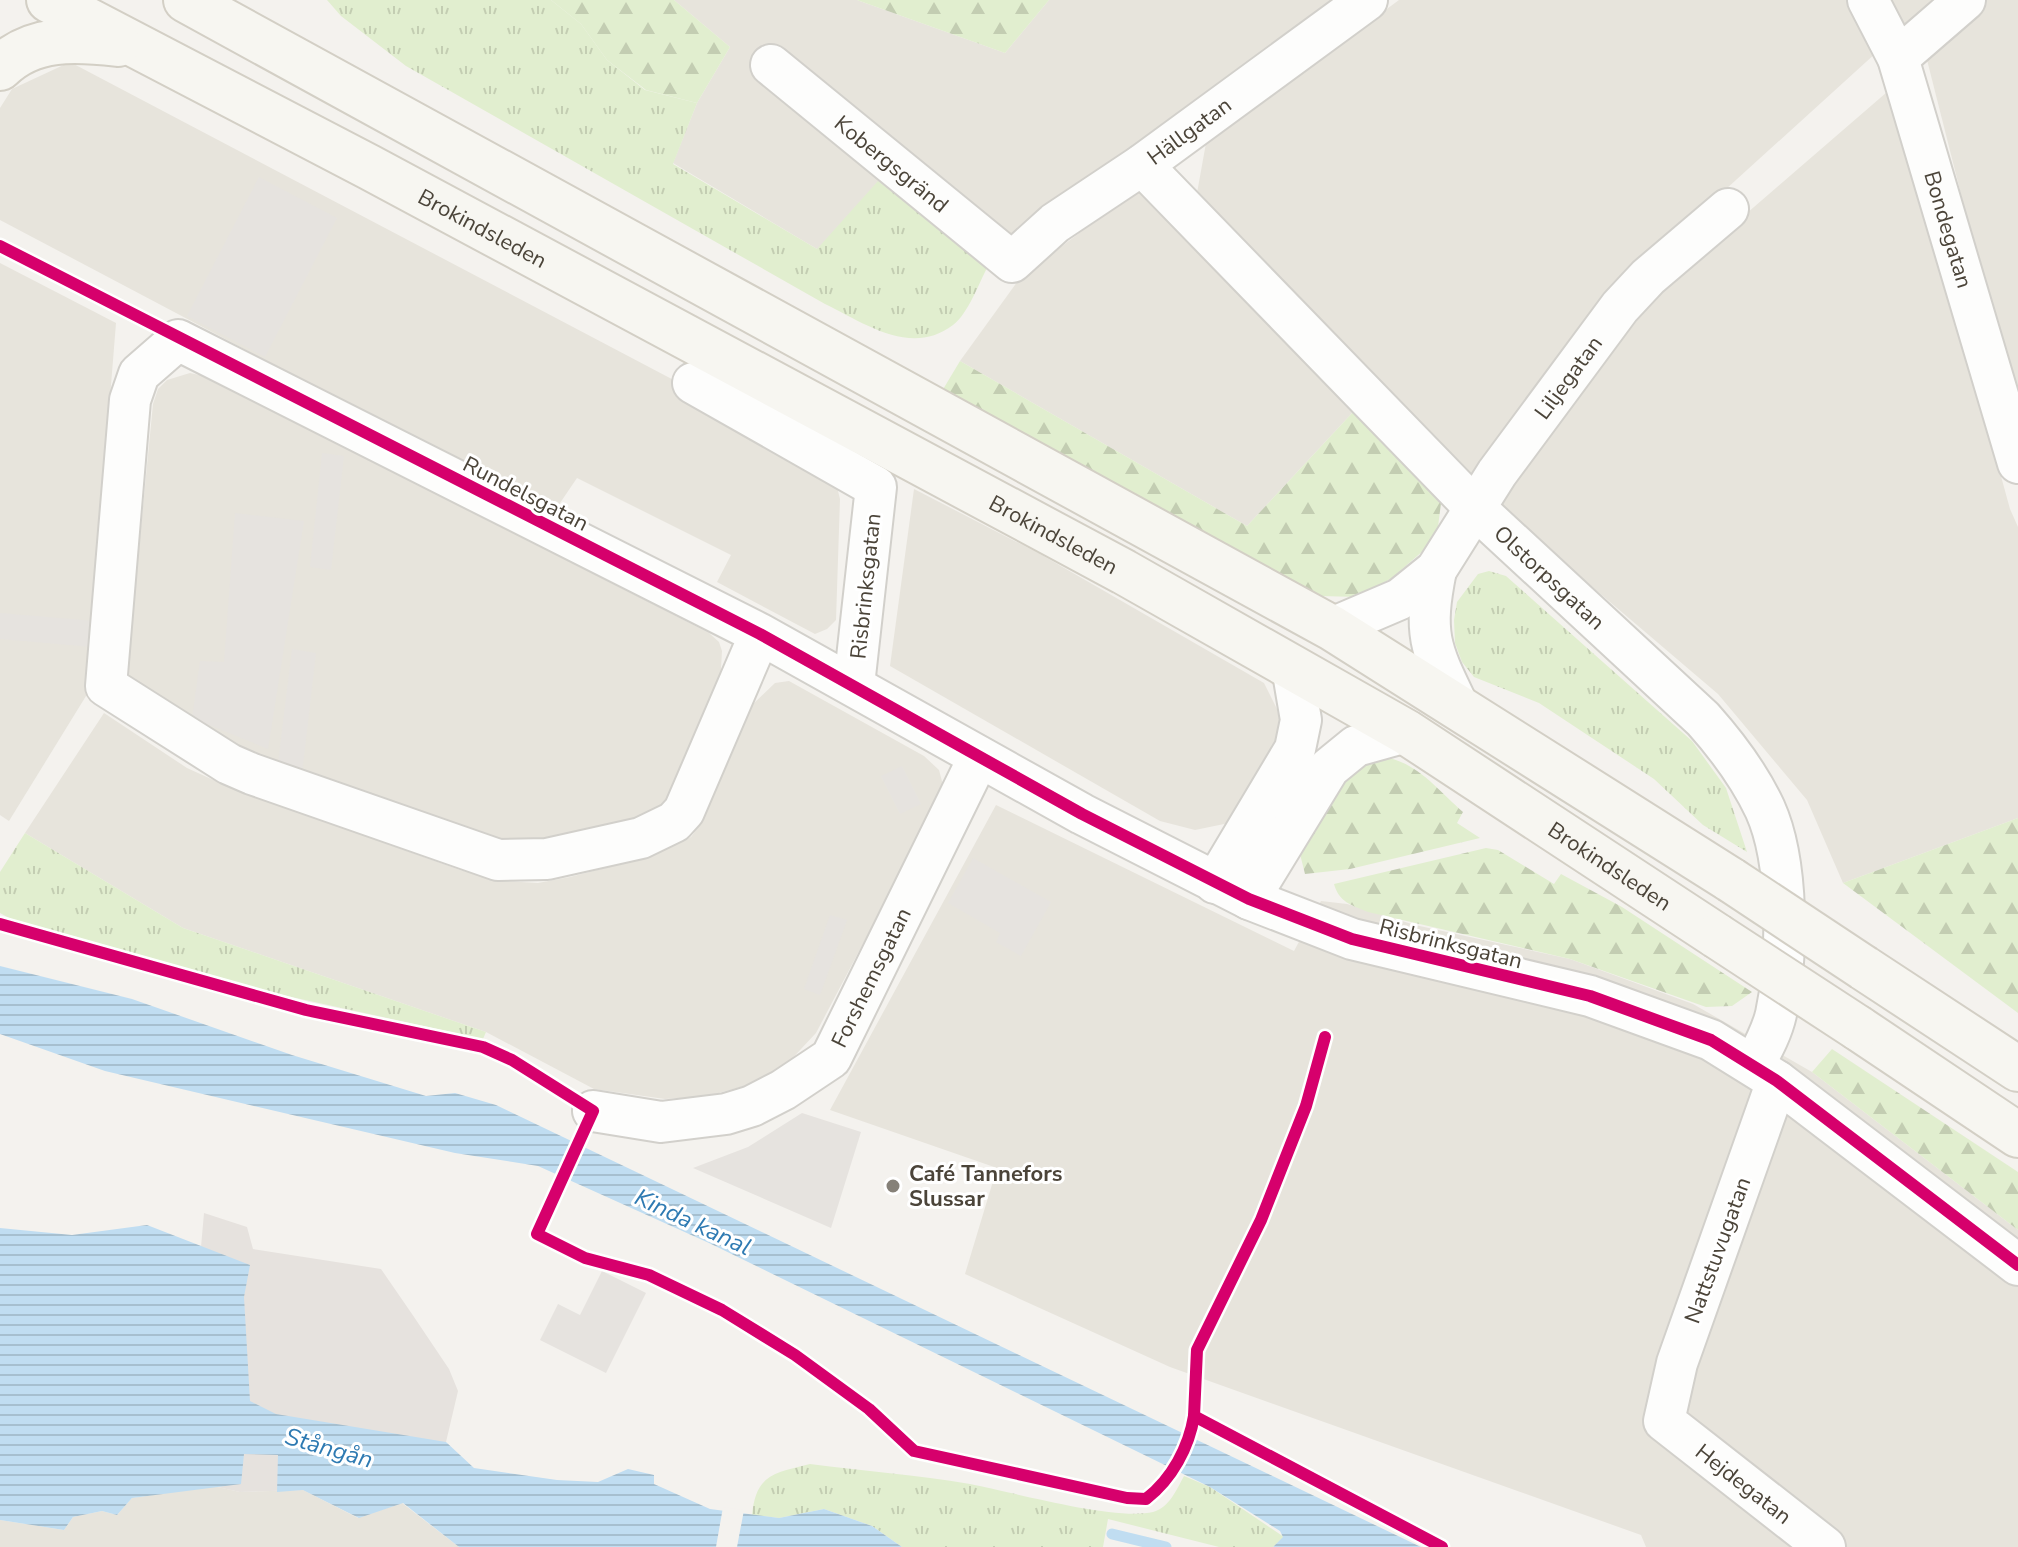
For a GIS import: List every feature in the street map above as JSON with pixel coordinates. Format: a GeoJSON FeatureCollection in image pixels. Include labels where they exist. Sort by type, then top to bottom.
{"type":"FeatureCollection","features":[{"type":"Feature","properties":{"kind":"main road","name":"Brokindsleden"},"geometry":{"type":"LineString","coordinates":[[49,0],[369,167],[1096,557],[1406,732],[2018,1135]]}},
{"type":"Feature","properties":{"kind":"main road"},"geometry":{"type":"LineString","coordinates":[[186,0],[1332,628],[1731,880],[2018,1069]]}},
{"type":"Feature","properties":{"kind":"main road"},"geometry":{"type":"LineString","coordinates":[[0,68],[22,50],[60,40],[131,45]]}},
{"type":"Feature","properties":{"kind":"street","name":"Hällgatan"},"geometry":{"type":"LineString","coordinates":[[1012,262],[1055,223],[1142,165],[1367,0]]}},
{"type":"Feature","properties":{"kind":"street","name":"Bondegatan"},"geometry":{"type":"LineString","coordinates":[[1868,0],[1898,58],[2018,463]]}},
{"type":"Feature","properties":{"kind":"street"},"geometry":{"type":"LineString","coordinates":[[1898,58],[1965,0]]}},
{"type":"Feature","properties":{"kind":"street","name":"Kobergsgränd"},"geometry":{"type":"LineString","coordinates":[[771,65],[1012,262]]}},
{"type":"Feature","properties":{"kind":"street","name":"Olstorpsgatan"},"geometry":{"type":"LineString","coordinates":[[1142,165],[1475,508],[1703,719],[1736,756],[1766,812],[1780,868],[1785,946],[1766,1073]]}},
{"type":"Feature","properties":{"kind":"street","name":"Liljegatan"},"geometry":{"type":"LineString","coordinates":[[1332,628],[1400,599],[1436,570],[1497,473],[1620,307],[1648,277],[1728,209]]}},
{"type":"Feature","properties":{"kind":"street","name":"Rundelsgatan"},"geometry":{"type":"LineString","coordinates":[[760,634],[684,811],[674,822],[641,838],[547,859],[498,860],[252,774],[215,756],[106,686],[130,400],[139,374],[178,340],[760,634],[854,685]]}},
{"type":"Feature","properties":{"kind":"street","name":"Risbrinksgatan"},"geometry":{"type":"LineString","coordinates":[[693,383],[876,487],[854,685],[979,757],[1232,891],[1352,939],[1590,996],[1711,1040],[1766,1073],[2018,1265]]}},
{"type":"Feature","properties":{"kind":"street","name":"Liljegatan"},"geometry":{"type":"LineString","coordinates":[[1436,570],[1427,632],[1431,652],[1458,706]]}},
{"type":"Feature","properties":{"kind":"street"},"geometry":{"type":"LineString","coordinates":[[1232,891],[1295,749],[1301,720],[1292,667]]}},
{"type":"Feature","properties":{"kind":"street"},"geometry":{"type":"LineString","coordinates":[[1232,891],[1329,768],[1356,746],[1406,732]]}},
{"type":"Feature","properties":{"kind":"street","name":"Forshemsgatan"},"geometry":{"type":"LineString","coordinates":[[593,1111],[661,1122],[726,1114],[773,1095],[831,1058],[979,757]]}},
{"type":"Feature","properties":{"kind":"street","name":"Nattstuvugatan"},"geometry":{"type":"LineString","coordinates":[[1664,1421],[1677,1363],[1766,1073]]}},
{"type":"Feature","properties":{"kind":"street","name":"Hejdegatan"},"geometry":{"type":"LineString","coordinates":[[1664,1421],[1825,1547]]}},
{"type":"Feature","properties":{"kind":"shaded area"},"geometry":{"type":"Polygon","coordinates":[[[674,0],[857,0],[1005,53],[1049,0],[1345,0],[988,266],[817,249],[673,163],[697,103],[730,47],[674,0]]]}},
{"type":"Feature","properties":{"kind":"shaded area"},"geometry":{"type":"Polygon","coordinates":[[[1399,0],[1850,0],[1877,52],[1638,269],[1478,485],[1197,193],[1206,143],[1399,0]]]}},
{"type":"Feature","properties":{"kind":"shaded area"},"geometry":{"type":"Polygon","coordinates":[[[1883,0],[1940,0],[1901,34],[1883,0]]]}},
{"type":"Feature","properties":{"kind":"shaded area"},"geometry":{"type":"Polygon","coordinates":[[[1985,0],[2018,0],[2018,419],[1925,52],[1985,0]]]}},
{"type":"Feature","properties":{"kind":"shaded area"},"geometry":{"type":"Polygon","coordinates":[[[70,62],[685,386],[835,479],[840,499],[836,620],[827,629],[815,634],[717,582],[731,555],[577,478],[558,506],[550,508],[530,500],[0,220],[0,108],[12,89],[70,62]]]}},
{"type":"Feature","properties":{"kind":"shaded area"},"geometry":{"type":"Polygon","coordinates":[[[1894,86],[2010,509],[2018,527],[2018,818],[1843,883],[1807,800],[1718,694],[1496,505],[1665,284],[1894,86]]]}},
{"type":"Feature","properties":{"kind":"shaded area"},"geometry":{"type":"Polygon","coordinates":[[[259,177],[337,218],[265,357],[187,316],[259,177]]]}},
{"type":"Feature","properties":{"kind":"shaded area"},"geometry":{"type":"Polygon","coordinates":[[[1136,190],[1354,411],[1247,526],[960,361],[1020,278],[1136,190]]]}},
{"type":"Feature","properties":{"kind":"shaded area"},"geometry":{"type":"Polygon","coordinates":[[[0,263],[116,323],[86,696],[9,821],[0,815],[0,263]]]}},
{"type":"Feature","properties":{"kind":"shaded area"},"geometry":{"type":"Polygon","coordinates":[[[190,373],[213,378],[709,633],[719,642],[722,651],[720,686],[681,783],[666,803],[647,818],[612,830],[523,843],[498,842],[256,759],[126,681],[153,404],[158,389],[167,380],[190,373]]]}},
{"type":"Feature","properties":{"kind":"shaded area"},"geometry":{"type":"Polygon","coordinates":[[[322,453],[344,456],[331,570],[310,567],[322,453]]]}},
{"type":"Feature","properties":{"kind":"shaded area"},"geometry":{"type":"Polygon","coordinates":[[[914,489],[1040,554],[1264,683],[1277,709],[1280,724],[1277,751],[1229,823],[1195,830],[1160,821],[890,666],[914,489]]]}},
{"type":"Feature","properties":{"kind":"shaded area"},"geometry":{"type":"Polygon","coordinates":[[[235,513],[304,521],[268,749],[192,718],[200,661],[224,662],[235,513]]]}},
{"type":"Feature","properties":{"kind":"shaded area"},"geometry":{"type":"Polygon","coordinates":[[[0,613],[95,621],[92,647],[0,639],[0,613]]]}},
{"type":"Feature","properties":{"kind":"shaded area"},"geometry":{"type":"Polygon","coordinates":[[[292,649],[316,653],[302,774],[277,771],[292,649]]]}},
{"type":"Feature","properties":{"kind":"shaded area"},"geometry":{"type":"Polygon","coordinates":[[[789,681],[924,756],[939,770],[943,785],[939,799],[816,1033],[787,1064],[758,1082],[708,1096],[665,1099],[594,1089],[486,1032],[183,928],[25,833],[104,713],[187,768],[231,788],[460,870],[503,881],[538,883],[570,877],[636,860],[691,837],[702,822],[751,706],[775,683],[789,681]]]}},
{"type":"Feature","properties":{"kind":"shaded area"},"geometry":{"type":"Polygon","coordinates":[[[902,766],[921,804],[900,814],[881,776],[902,766]]]}},
{"type":"Feature","properties":{"kind":"shaded area"},"geometry":{"type":"Polygon","coordinates":[[[996,805],[1294,951],[1321,901],[1347,904],[1415,925],[1570,959],[1693,1004],[1812,1072],[2018,1230],[2018,1547],[1646,1547],[1641,1535],[1170,1367],[965,1274],[997,1168],[830,1110],[996,805]]]}},
{"type":"Feature","properties":{"kind":"shaded area"},"geometry":{"type":"Polygon","coordinates":[[[973,858],[1051,902],[1021,956],[996,942],[1000,933],[948,903],[973,858]]]}},
{"type":"Feature","properties":{"kind":"shaded area"},"geometry":{"type":"Polygon","coordinates":[[[830,915],[847,920],[820,995],[804,989],[830,915]]]}},
{"type":"Feature","properties":{"kind":"shaded area"},"geometry":{"type":"Polygon","coordinates":[[[802,1113],[861,1132],[831,1228],[693,1168],[748,1147],[802,1113]]]}},
{"type":"Feature","properties":{"kind":"shaded area"},"geometry":{"type":"Polygon","coordinates":[[[204,1213],[247,1227],[253,1249],[381,1269],[412,1314],[449,1369],[458,1391],[446,1442],[402,1503],[359,1518],[303,1490],[240,1492],[213,1486],[229,1259],[201,1247],[204,1213]]]}},
{"type":"Feature","properties":{"kind":"shaded area"},"geometry":{"type":"Polygon","coordinates":[[[602,1271],[646,1293],[606,1373],[540,1340],[558,1304],[580,1315],[602,1271]]]}},
{"type":"Feature","properties":{"kind":"shaded area"},"geometry":{"type":"Polygon","coordinates":[[[213,1486],[240,1492],[303,1490],[358,1518],[402,1503],[459,1547],[0,1547],[0,1520],[64,1530],[73,1517],[102,1511],[117,1515],[132,1498],[213,1486]]]}},
{"type":"Feature","properties":{"kind":"green space"},"geometry":{"type":"Polygon","coordinates":[[[327,0],[551,0],[581,24],[607,60],[645,90],[697,103],[673,164],[817,249],[878,181],[988,266],[964,314],[953,325],[921,338],[888,334],[825,304],[406,66],[341,16],[327,0]]]}},
{"type":"Feature","properties":{"kind":"green space"},"geometry":{"type":"Polygon","coordinates":[[[551,0],[674,0],[730,47],[697,103],[646,90],[607,60],[581,24],[551,0]]]}},
{"type":"Feature","properties":{"kind":"green space"},"geometry":{"type":"Polygon","coordinates":[[[857,0],[1049,0],[1005,53],[857,0]]]}},
{"type":"Feature","properties":{"kind":"green space"},"geometry":{"type":"Polygon","coordinates":[[[960,361],[1247,526],[1354,411],[1441,503],[1438,527],[1424,550],[1392,578],[1359,597],[1319,596],[942,391],[960,361]]]}},
{"type":"Feature","properties":{"kind":"green space"},"geometry":{"type":"Polygon","coordinates":[[[1489,571],[1506,576],[1692,741],[1726,788],[1747,852],[1703,825],[1654,779],[1539,703],[1474,677],[1462,662],[1455,643],[1454,620],[1457,602],[1478,574],[1489,571]]]}},
{"type":"Feature","properties":{"kind":"green space"},"geometry":{"type":"Polygon","coordinates":[[[1384,757],[1407,765],[1427,778],[1463,812],[1457,823],[1480,838],[1350,869],[1305,874],[1299,850],[1338,773],[1384,757]]]}},
{"type":"Feature","properties":{"kind":"green space"},"geometry":{"type":"Polygon","coordinates":[[[2018,818],[2018,1013],[1843,883],[2018,818]]]}},
{"type":"Feature","properties":{"kind":"green space"},"geometry":{"type":"Polygon","coordinates":[[[25,833],[183,928],[486,1032],[483,1039],[264,991],[11,919],[0,913],[0,872],[25,833]]]}},
{"type":"Feature","properties":{"kind":"green space"},"geometry":{"type":"Polygon","coordinates":[[[1486,848],[1498,850],[1554,884],[1561,874],[1622,907],[1752,992],[1732,1006],[1706,1007],[1570,959],[1368,912],[1342,899],[1334,884],[1486,848]]]}},
{"type":"Feature","properties":{"kind":"green space"},"geometry":{"type":"Polygon","coordinates":[[[1832,1049],[2018,1172],[2018,1230],[1812,1072],[1832,1049]]]}},
{"type":"Feature","properties":{"kind":"green space"},"geometry":{"type":"Polygon","coordinates":[[[810,1464],[970,1484],[1089,1509],[1136,1514],[1164,1507],[1184,1476],[1210,1487],[1284,1537],[1273,1547],[1219,1547],[1108,1519],[1103,1547],[902,1547],[872,1526],[824,1509],[779,1518],[752,1515],[754,1501],[763,1483],[777,1473],[810,1464]]]}},
{"type":"Feature","properties":{"kind":"water","name":"Kinda kanal"},"geometry":{"type":"Polygon","coordinates":[[[0,966],[132,999],[292,1055],[426,1096],[455,1093],[496,1105],[1421,1547],[1273,1547],[1283,1537],[1280,1531],[1210,1487],[709,1243],[538,1166],[455,1153],[105,1071],[0,1034],[0,966]]]}},
{"type":"Feature","properties":{"kind":"water","name":"Stångån"},"geometry":{"type":"Polygon","coordinates":[[[147,1225],[250,1265],[244,1297],[250,1401],[276,1414],[446,1442],[474,1468],[557,1480],[598,1482],[628,1469],[654,1475],[654,1484],[710,1509],[779,1518],[824,1509],[872,1526],[902,1547],[459,1547],[403,1503],[359,1518],[303,1490],[277,1492],[278,1455],[244,1454],[241,1484],[132,1498],[117,1515],[102,1511],[73,1517],[64,1530],[0,1520],[0,1228],[72,1235],[147,1225]]]}},
{"type":"Feature","properties":{"kind":"pier"},"geometry":{"type":"Polygon","coordinates":[[[723,1507],[744,1510],[737,1547],[716,1547],[723,1507]]]}},
{"type":"Feature","properties":{"kind":"waterway"},"geometry":{"type":"LineString","coordinates":[[1112,1534],[1166,1547]]}},
{"type":"Feature","properties":{"kind":"cycle path"},"geometry":{"type":"LineString","coordinates":[[0,246],[760,634],[1082,814],[1249,899],[1352,939],[1590,996],[1711,1040],[1777,1081],[2018,1265]]}},
{"type":"Feature","properties":{"kind":"cycle path"},"geometry":{"type":"LineString","coordinates":[[0,924],[306,1010],[483,1047],[512,1060],[593,1111],[537,1234],[585,1258],[649,1275],[722,1310],[795,1355],[869,1409],[914,1451],[1127,1498],[1146,1499],[1164,1482],[1178,1462],[1194,1416],[1442,1547]]}},
{"type":"Feature","properties":{"kind":"cycle path"},"geometry":{"type":"LineString","coordinates":[[1194,1416],[1197,1350],[1261,1220],[1306,1106],[1325,1037]]}},
{"type":"Feature","properties":{"kind":"place","name":"Café Tannefors Slussar"},"geometry":{"type":"Point","coordinates":[893,1186]}}]}
